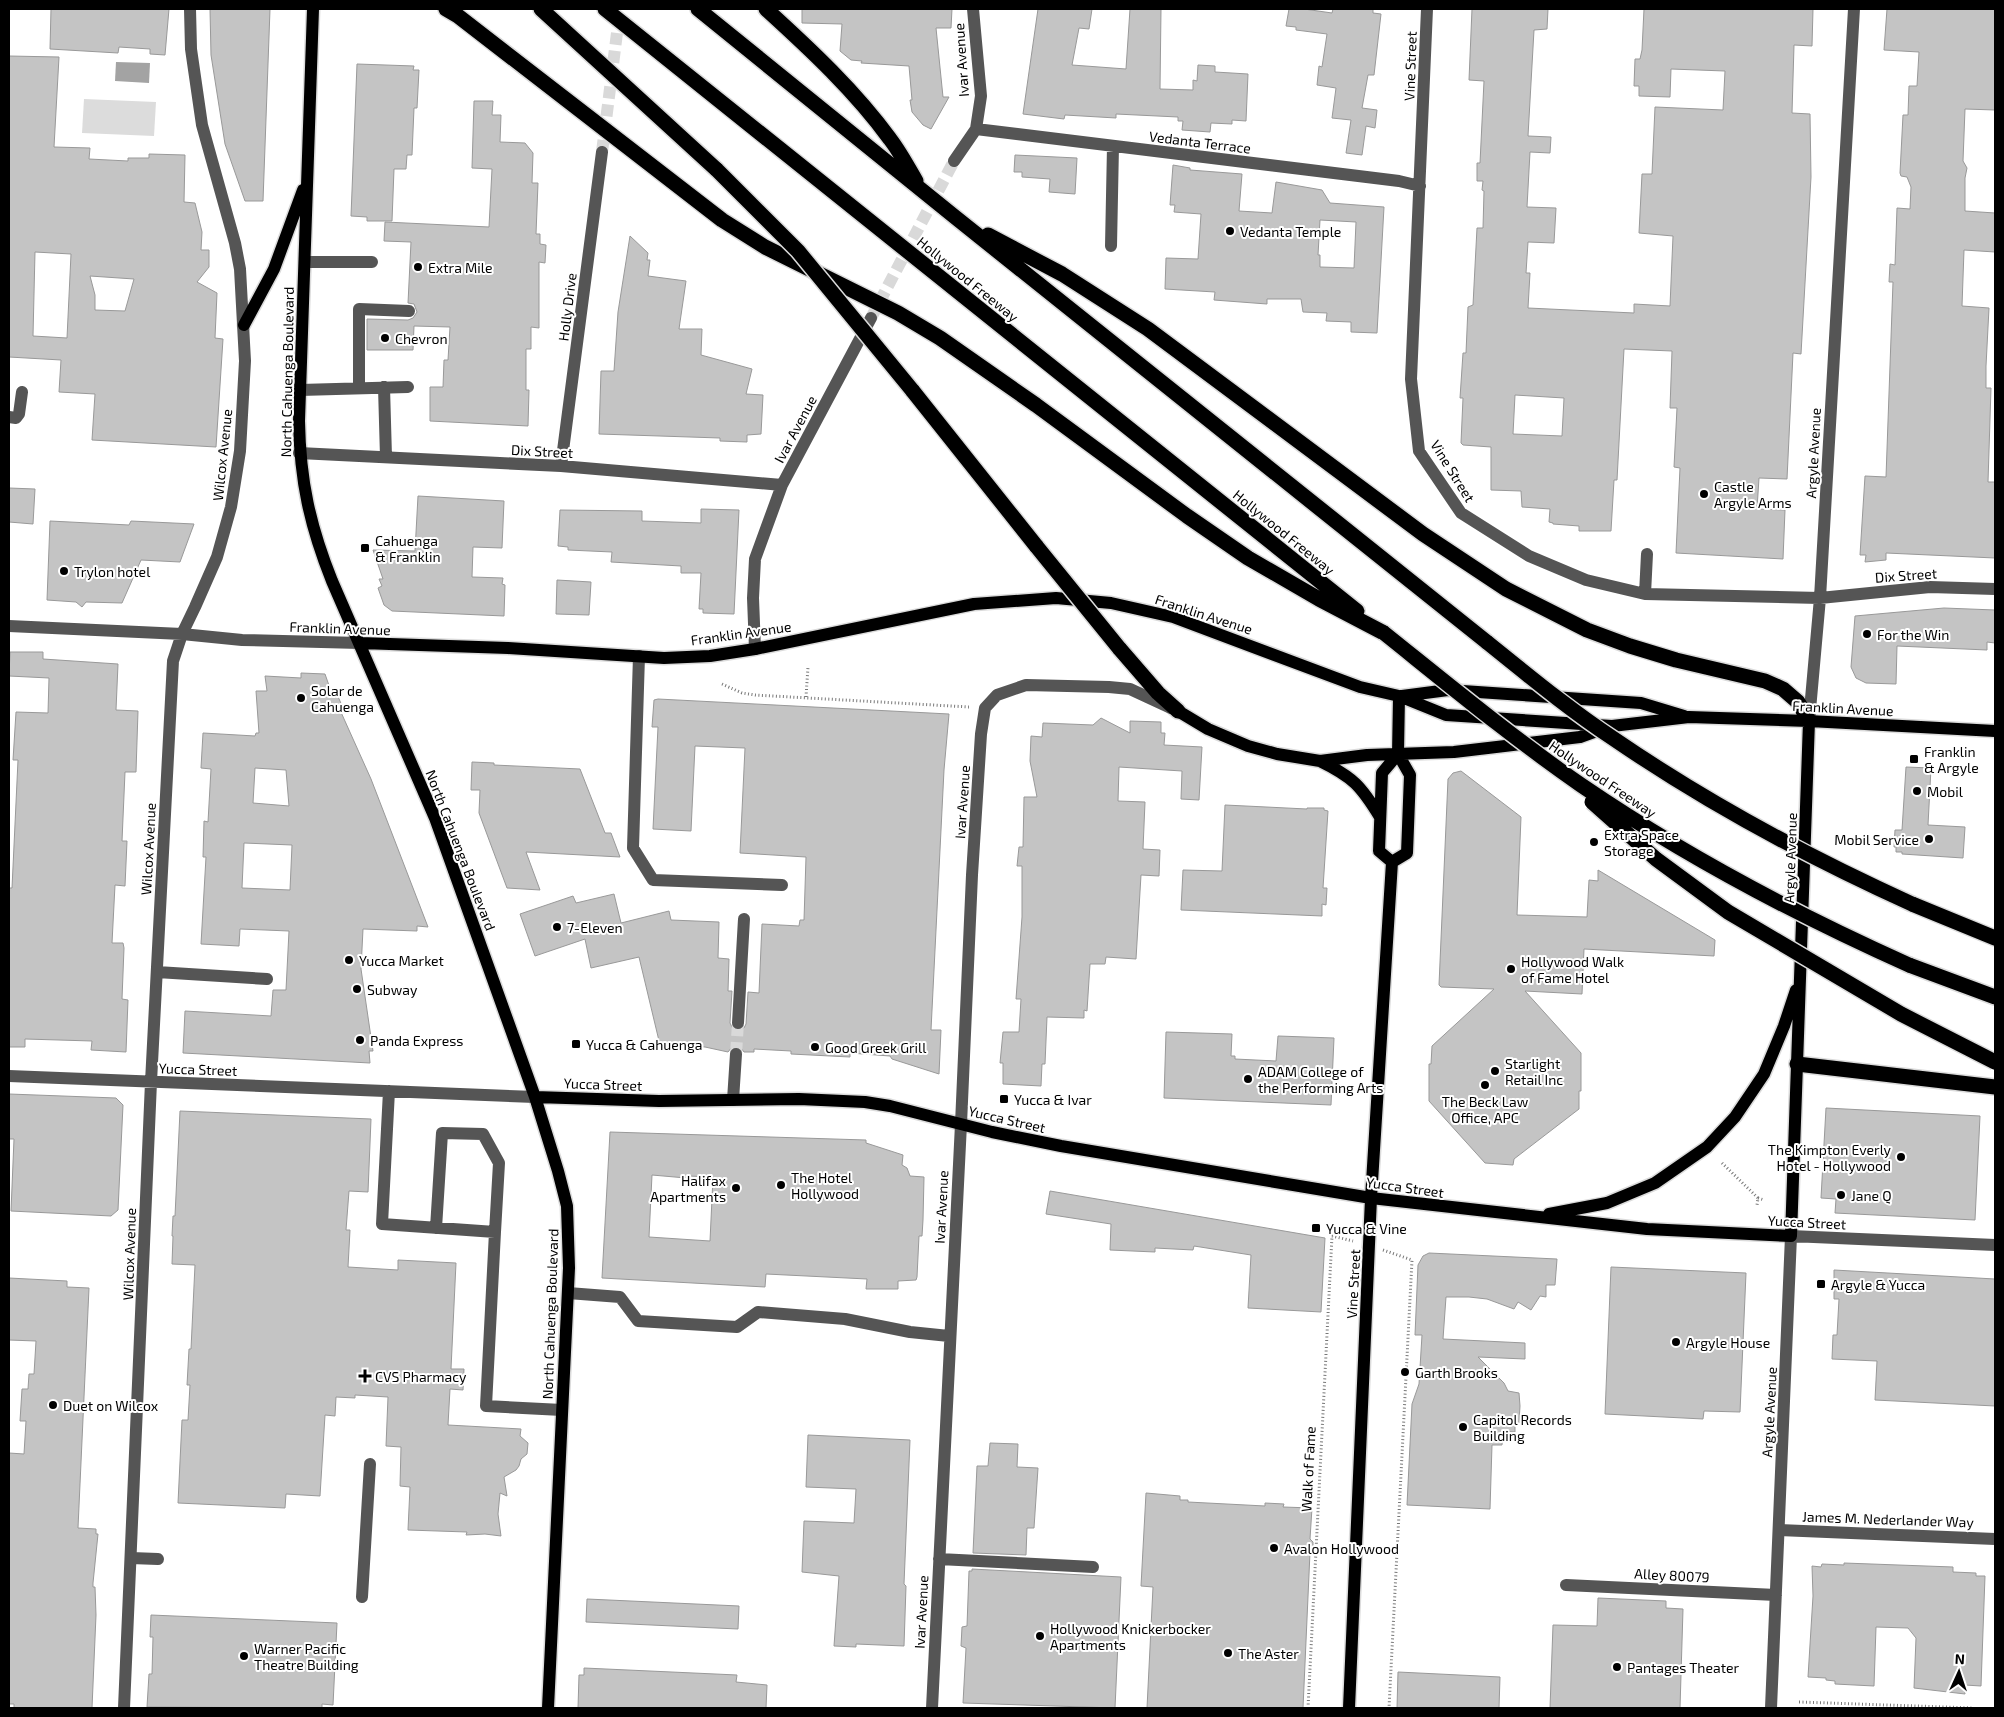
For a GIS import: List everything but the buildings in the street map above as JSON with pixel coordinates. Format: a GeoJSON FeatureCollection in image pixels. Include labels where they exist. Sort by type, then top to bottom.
{"type":"FeatureCollection","features":[{"type":"Feature","properties":{"kind":"highway"},"geometry":{"type":"LineString","coordinates":[[446,9],[458,16],[722,220],[765,247],[898,313],[940,338],[1020,393],[1187,516],[1248,558],[1384,633]]}},
{"type":"Feature","properties":{"kind":"highway"},"geometry":{"type":"LineString","coordinates":[[541,9],[717,170],[798,252],[912,390],[1139,673],[1178,711]]}},
{"type":"Feature","properties":{"kind":"highway","name":"Hollywood Freeway"},"geometry":{"type":"LineString","coordinates":[[605,9],[1384,633],[1541,756],[1630,818],[1698,859],[1836,932],[1909,964],[1995,997]]}},
{"type":"Feature","properties":{"kind":"highway"},"geometry":{"type":"LineString","coordinates":[[698,9],[922,191],[1488,643],[1605,733],[1669,776],[1784,843],[1847,875],[1995,938]]}},
{"type":"Feature","properties":{"kind":"highway"},"geometry":{"type":"LineString","coordinates":[[766,9],[815,54],[853,94],[890,139],[922,191]]}},
{"type":"Feature","properties":{"kind":"highway"},"geometry":{"type":"LineString","coordinates":[[955,217],[1062,274],[1148,329],[1424,534],[1506,589],[1587,630],[1630,646],[1676,660],[1765,681],[1783,689],[1798,702],[1810,721]]}},
{"type":"Feature","properties":{"kind":"highway"},"geometry":{"type":"LineString","coordinates":[[1541,756],[1656,859],[1728,912],[1901,1014],[1995,1062]]}},
{"type":"Feature","properties":{"kind":"highway"},"geometry":{"type":"LineString","coordinates":[[1797,1064],[1995,1086]]}},
{"type":"Feature","properties":{"kind":"main road","name":"North Cahuenga Boulevard"},"geometry":{"type":"LineString","coordinates":[[313,9],[299,453],[307,505],[316,538],[332,581],[435,818],[535,1097],[556,1162],[567,1206],[569,1268],[548,1708]]}},
{"type":"Feature","properties":{"kind":"main road"},"geometry":{"type":"LineString","coordinates":[[244,325],[274,269],[308,176]]}},
{"type":"Feature","properties":{"kind":"main road","name":"Franklin Avenue"},"geometry":{"type":"LineString","coordinates":[[360,643],[508,648],[664,658],[710,656],[756,649],[974,604],[1056,598],[1110,603],[1173,617],[1360,687],[1399,696],[1446,715],[1612,726],[1688,717],[1810,721],[1995,731]]}},
{"type":"Feature","properties":{"kind":"main road","name":"Franklin Avenue"},"geometry":{"type":"LineString","coordinates":[[1399,696],[1448,690],[1641,703],[1688,717]]}},
{"type":"Feature","properties":{"kind":"main road"},"geometry":{"type":"LineString","coordinates":[[1398,754],[1382,773],[1379,852],[1392,862],[1407,853],[1410,775],[1398,754],[1399,696]]}},
{"type":"Feature","properties":{"kind":"main road","name":"Franklin Avenue"},"geometry":{"type":"LineString","coordinates":[[1178,711],[1208,729],[1248,746],[1277,754],[1320,761],[1367,755],[1454,752],[1580,737],[1612,726]]}},
{"type":"Feature","properties":{"kind":"main road","name":"Argyle Avenue"},"geometry":{"type":"LineString","coordinates":[[1791,1236],[1810,721]]}},
{"type":"Feature","properties":{"kind":"main road"},"geometry":{"type":"LineString","coordinates":[[1320,761],[1344,772],[1354,781],[1380,817]]}},
{"type":"Feature","properties":{"kind":"main road","name":"Vine Street"},"geometry":{"type":"LineString","coordinates":[[1349,1708],[1371,1198],[1392,862]]}},
{"type":"Feature","properties":{"kind":"main road"},"geometry":{"type":"LineString","coordinates":[[1504,1214],[1556,1214],[1607,1203],[1655,1183],[1707,1147],[1735,1117],[1764,1074],[1784,1026],[1801,976]]}},
{"type":"Feature","properties":{"kind":"main road","name":"Yucca Street"},"geometry":{"type":"LineString","coordinates":[[535,1097],[659,1101],[799,1099],[865,1102],[900,1108],[961,1124],[1061,1146],[1371,1198],[1647,1229],[1791,1236]]}},
{"type":"Feature","properties":{"kind":"street","name":"Wilcox Avenue"},"geometry":{"type":"LineString","coordinates":[[124,1708],[151,1082],[173,661],[182,634],[196,607],[217,556],[231,507],[240,451],[245,361],[240,269],[235,243],[202,125],[192,58],[190,9]]}},
{"type":"Feature","properties":{"kind":"street","name":"Ivar Avenue"},"geometry":{"type":"LineString","coordinates":[[954,161],[976,129],[980,96],[973,9]]}},
{"type":"Feature","properties":{"kind":"street","name":"Vine Street"},"geometry":{"type":"LineString","coordinates":[[1427,9],[1411,379],[1419,451],[1462,513],[1529,556],[1586,580],[1645,594],[1820,598]]}},
{"type":"Feature","properties":{"kind":"street","name":"Argyle Avenue"},"geometry":{"type":"LineString","coordinates":[[1810,721],[1820,598],[1854,9]]}},
{"type":"Feature","properties":{"kind":"street","name":"Vedanta Terrace"},"geometry":{"type":"LineString","coordinates":[[976,129],[1399,181],[1420,186]]}},
{"type":"Feature","properties":{"kind":"street"},"geometry":{"type":"LineString","coordinates":[[1111,246],[1113,146]]}},
{"type":"Feature","properties":{"kind":"street","name":"Holly Drive"},"geometry":{"type":"LineString","coordinates":[[561,466],[602,152]]}},
{"type":"Feature","properties":{"kind":"street"},"geometry":{"type":"LineString","coordinates":[[305,262],[372,262]]}},
{"type":"Feature","properties":{"kind":"street"},"geometry":{"type":"LineString","coordinates":[[359,388],[359,309],[409,311]]}},
{"type":"Feature","properties":{"kind":"street","name":"Ivar Avenue"},"geometry":{"type":"LineString","coordinates":[[756,649],[753,598],[755,559],[782,485],[871,318]]}},
{"type":"Feature","properties":{"kind":"street"},"geometry":{"type":"LineString","coordinates":[[384,387],[386,457]]}},
{"type":"Feature","properties":{"kind":"street"},"geometry":{"type":"LineString","coordinates":[[300,390],[408,387]]}},
{"type":"Feature","properties":{"kind":"street"},"geometry":{"type":"LineString","coordinates":[[9,418],[16,418],[19,414],[22,392]]}},
{"type":"Feature","properties":{"kind":"street","name":"Dix Street"},"geometry":{"type":"LineString","coordinates":[[299,453],[561,466],[782,485]]}},
{"type":"Feature","properties":{"kind":"street"},"geometry":{"type":"LineString","coordinates":[[1645,594],[1647,554]]}},
{"type":"Feature","properties":{"kind":"street","name":"Dix Street"},"geometry":{"type":"LineString","coordinates":[[1820,598],[1930,587],[1995,589]]}},
{"type":"Feature","properties":{"kind":"street","name":"Franklin Avenue"},"geometry":{"type":"LineString","coordinates":[[9,626],[182,634],[242,640],[360,643]]}},
{"type":"Feature","properties":{"kind":"street"},"geometry":{"type":"LineString","coordinates":[[638,656],[633,848],[653,880],[782,885]]}},
{"type":"Feature","properties":{"kind":"street","name":"Franklin Avenue"},"geometry":{"type":"LineString","coordinates":[[985,708],[997,695],[1026,685],[1130,689],[1178,711]]}},
{"type":"Feature","properties":{"kind":"street","name":"Ivar Avenue"},"geometry":{"type":"LineString","coordinates":[[932,1708],[972,876],[981,734],[985,708]]}},
{"type":"Feature","properties":{"kind":"street"},"geometry":{"type":"LineString","coordinates":[[738,1023],[744,919]]}},
{"type":"Feature","properties":{"kind":"street"},"geometry":{"type":"LineString","coordinates":[[157,972],[267,979]]}},
{"type":"Feature","properties":{"kind":"street"},"geometry":{"type":"LineString","coordinates":[[733,1100],[736,1054]]}},
{"type":"Feature","properties":{"kind":"street","name":"Yucca Street"},"geometry":{"type":"LineString","coordinates":[[9,1076],[535,1097]]}},
{"type":"Feature","properties":{"kind":"street"},"geometry":{"type":"LineString","coordinates":[[389,1091],[382,1224],[495,1232]]}},
{"type":"Feature","properties":{"kind":"street"},"geometry":{"type":"LineString","coordinates":[[436,1228],[442,1132],[483,1134],[499,1163],[486,1406],[562,1410]]}},
{"type":"Feature","properties":{"kind":"street","name":"Argyle Avenue"},"geometry":{"type":"LineString","coordinates":[[1771,1708],[1791,1236]]}},
{"type":"Feature","properties":{"kind":"street","name":"Yucca Street"},"geometry":{"type":"LineString","coordinates":[[1791,1236],[1995,1245]]}},
{"type":"Feature","properties":{"kind":"street"},"geometry":{"type":"LineString","coordinates":[[568,1293],[620,1297],[638,1320],[737,1327],[758,1312],[846,1318],[910,1332],[949,1336]]}},
{"type":"Feature","properties":{"kind":"street"},"geometry":{"type":"LineString","coordinates":[[362,1597],[370,1464]]}},
{"type":"Feature","properties":{"kind":"street","name":"James M. Nederlander Way"},"geometry":{"type":"LineString","coordinates":[[1779,1530],[1995,1539]]}},
{"type":"Feature","properties":{"kind":"street"},"geometry":{"type":"LineString","coordinates":[[131,1558],[158,1558]]}},
{"type":"Feature","properties":{"kind":"street"},"geometry":{"type":"LineString","coordinates":[[939,1560],[1093,1566]]}},
{"type":"Feature","properties":{"kind":"street","name":"Alley 80079"},"geometry":{"type":"LineString","coordinates":[[1566,1585],[1776,1595]]}},
{"type":"Feature","properties":{"kind":"path"},"geometry":{"type":"LineString","coordinates":[[806,698],[808,667]]}},
{"type":"Feature","properties":{"kind":"path"},"geometry":{"type":"LineString","coordinates":[[722,684],[742,693],[755,695],[985,708]]}},
{"type":"Feature","properties":{"kind":"path"},"geometry":{"type":"LineString","coordinates":[[1722,1163],[1758,1198],[1764,1200]]}},
{"type":"Feature","properties":{"kind":"path"},"geometry":{"type":"LineString","coordinates":[[1757,1205],[1758,1198]]}},
{"type":"Feature","properties":{"kind":"path","name":"Walk of Fame"},"geometry":{"type":"LineString","coordinates":[[1308,1708],[1332,1236],[1338,1236]]}},
{"type":"Feature","properties":{"kind":"path"},"geometry":{"type":"LineString","coordinates":[[1389,1708],[1412,1260],[1408,1258]]}},
{"type":"Feature","properties":{"kind":"path"},"geometry":{"type":"LineString","coordinates":[[1799,1702],[1974,1708]]}},
{"type":"Feature","properties":{"kind":"shaded area"},"geometry":{"type":"Polygon","coordinates":[[[116,62],[150,63],[149,83],[115,81],[116,62]]]}},
{"type":"Feature","properties":{"kind":"shaded area"},"geometry":{"type":"Polygon","coordinates":[[[84,99],[156,102],[154,136],[82,133],[84,99]]]}},
{"type":"Feature","properties":{"kind":"tunnel"},"geometry":{"type":"LineString","coordinates":[[602,152],[620,9]]}},
{"type":"Feature","properties":{"kind":"tunnel"},"geometry":{"type":"LineString","coordinates":[[871,318],[954,161]]}},
{"type":"Feature","properties":{"kind":"tunnel"},"geometry":{"type":"LineString","coordinates":[[736,1054],[738,1023]]}},
{"type":"Feature","properties":{"kind":"place","name":"Vedanta Temple"},"geometry":{"type":"Point","coordinates":[1230,231]}},
{"type":"Feature","properties":{"kind":"place","name":"Extra Mile"},"geometry":{"type":"Point","coordinates":[418,267]}},
{"type":"Feature","properties":{"kind":"place","name":"Chevron"},"geometry":{"type":"Point","coordinates":[385,338]}},
{"type":"Feature","properties":{"kind":"place","name":"Castle Argyle Arms"},"geometry":{"type":"Point","coordinates":[1704,494]}},
{"type":"Feature","properties":{"kind":"place","name":"Cahuenga & Franklin"},"geometry":{"type":"Point","coordinates":[365,548]}},
{"type":"Feature","properties":{"kind":"place","name":"Trylon hotel"},"geometry":{"type":"Point","coordinates":[64,571]}},
{"type":"Feature","properties":{"kind":"place","name":"For the Win"},"geometry":{"type":"Point","coordinates":[1867,634]}},
{"type":"Feature","properties":{"kind":"place","name":"Solar de Cahuenga"},"geometry":{"type":"Point","coordinates":[301,698]}},
{"type":"Feature","properties":{"kind":"place","name":"Franklin & Argyle"},"geometry":{"type":"Point","coordinates":[1914,759]}},
{"type":"Feature","properties":{"kind":"place","name":"Mobil"},"geometry":{"type":"Point","coordinates":[1917,791]}},
{"type":"Feature","properties":{"kind":"place","name":"Mobil Service"},"geometry":{"type":"Point","coordinates":[1929,839]}},
{"type":"Feature","properties":{"kind":"place","name":"Extra Space Storage"},"geometry":{"type":"Point","coordinates":[1594,842]}},
{"type":"Feature","properties":{"kind":"place","name":"7-Eleven"},"geometry":{"type":"Point","coordinates":[557,927]}},
{"type":"Feature","properties":{"kind":"place","name":"Yucca Market"},"geometry":{"type":"Point","coordinates":[349,960]}},
{"type":"Feature","properties":{"kind":"place","name":"Hollywood Walk of Fame Hotel"},"geometry":{"type":"Point","coordinates":[1511,969]}},
{"type":"Feature","properties":{"kind":"place","name":"Subway"},"geometry":{"type":"Point","coordinates":[357,989]}},
{"type":"Feature","properties":{"kind":"place","name":"Panda Express"},"geometry":{"type":"Point","coordinates":[360,1040]}},
{"type":"Feature","properties":{"kind":"place","name":"Yucca & Cahuenga"},"geometry":{"type":"Point","coordinates":[576,1044]}},
{"type":"Feature","properties":{"kind":"place","name":"Good Greek Grill"},"geometry":{"type":"Point","coordinates":[815,1047]}},
{"type":"Feature","properties":{"kind":"place","name":"Starlight Retail Inc"},"geometry":{"type":"Point","coordinates":[1495,1071]}},
{"type":"Feature","properties":{"kind":"place","name":"ADAM College of the Performing Arts"},"geometry":{"type":"Point","coordinates":[1248,1079]}},
{"type":"Feature","properties":{"kind":"place","name":"The Beck Law Office, APC"},"geometry":{"type":"Point","coordinates":[1485,1085]}},
{"type":"Feature","properties":{"kind":"place","name":"Yucca & Ivar"},"geometry":{"type":"Point","coordinates":[1004,1099]}},
{"type":"Feature","properties":{"kind":"place","name":"The Kimpton Everly Hotel - Hollywood"},"geometry":{"type":"Point","coordinates":[1901,1157]}},
{"type":"Feature","properties":{"kind":"place","name":"The Hotel Hollywood"},"geometry":{"type":"Point","coordinates":[781,1185]}},
{"type":"Feature","properties":{"kind":"place","name":"Halifax Apartments"},"geometry":{"type":"Point","coordinates":[736,1188]}},
{"type":"Feature","properties":{"kind":"place","name":"Jane Q"},"geometry":{"type":"Point","coordinates":[1841,1195]}},
{"type":"Feature","properties":{"kind":"place","name":"Yucca & Vine"},"geometry":{"type":"Point","coordinates":[1316,1228]}},
{"type":"Feature","properties":{"kind":"place","name":"Argyle & Yucca"},"geometry":{"type":"Point","coordinates":[1821,1284]}},
{"type":"Feature","properties":{"kind":"place","name":"Argyle House"},"geometry":{"type":"Point","coordinates":[1676,1342]}},
{"type":"Feature","properties":{"kind":"place","name":"Garth Brooks"},"geometry":{"type":"Point","coordinates":[1405,1372]}},
{"type":"Feature","properties":{"kind":"place","name":"CVS Pharmacy"},"geometry":{"type":"Point","coordinates":[365,1376]}},
{"type":"Feature","properties":{"kind":"place","name":"Duet on Wilcox"},"geometry":{"type":"Point","coordinates":[53,1405]}},
{"type":"Feature","properties":{"kind":"place","name":"Capitol Records Building"},"geometry":{"type":"Point","coordinates":[1463,1427]}},
{"type":"Feature","properties":{"kind":"place","name":"Avalon Hollywood"},"geometry":{"type":"Point","coordinates":[1274,1548]}},
{"type":"Feature","properties":{"kind":"place","name":"Hollywood Knickerbocker Apartments"},"geometry":{"type":"Point","coordinates":[1040,1636]}},
{"type":"Feature","properties":{"kind":"place","name":"The Aster"},"geometry":{"type":"Point","coordinates":[1228,1653]}},
{"type":"Feature","properties":{"kind":"place","name":"Warner Pacific Theatre Building"},"geometry":{"type":"Point","coordinates":[244,1656]}},
{"type":"Feature","properties":{"kind":"place","name":"Pantages Theater"},"geometry":{"type":"Point","coordinates":[1617,1667]}}]}
